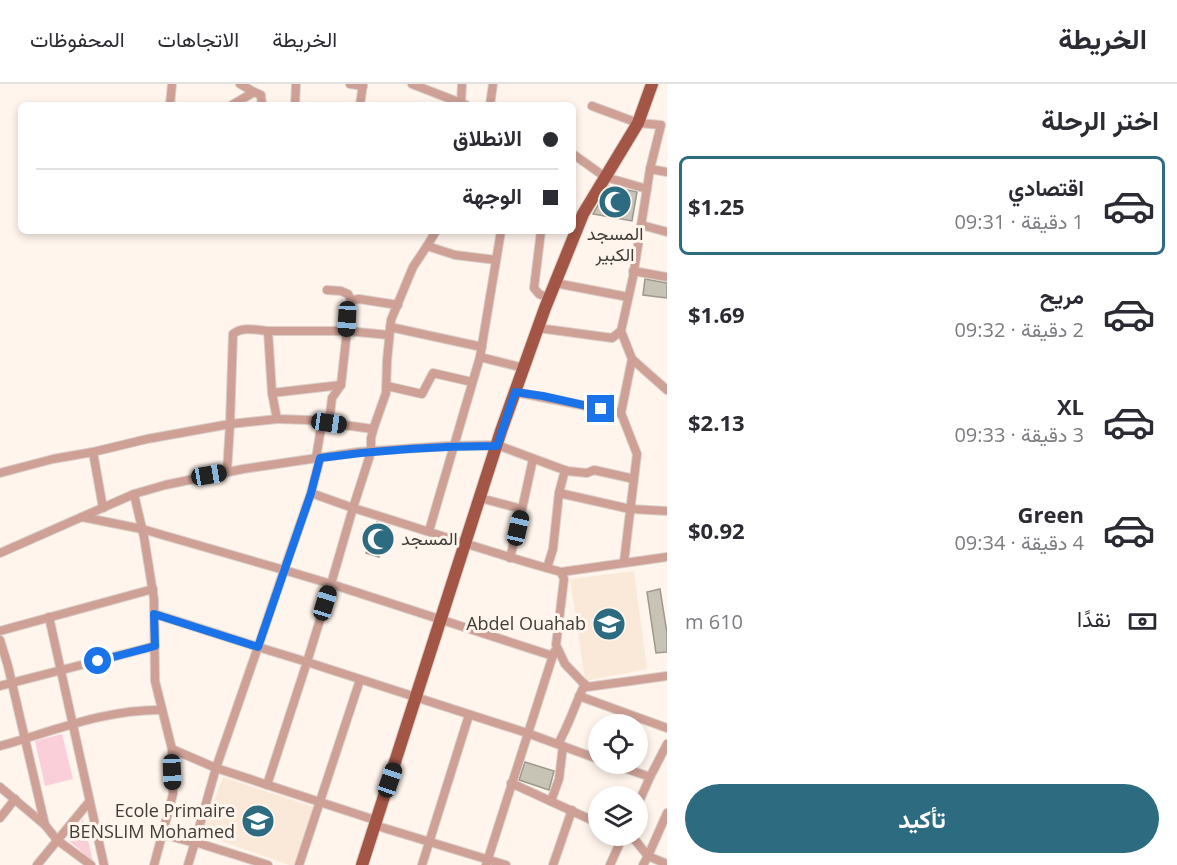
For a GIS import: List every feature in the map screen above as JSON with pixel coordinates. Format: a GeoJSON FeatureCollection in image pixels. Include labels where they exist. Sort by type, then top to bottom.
{"type":"FeatureCollection","features":[{"type":"Feature","properties":{"kind":"main road"},"geometry":{"type":"LineString","coordinates":[[576,231],[583,214],[638,123],[652,84]]}},
{"type":"Feature","properties":{"kind":"main road"},"geometry":{"type":"LineString","coordinates":[[362,865],[515,392],[575,234]]}},
{"type":"Feature","properties":{"kind":"street"},"geometry":{"type":"LineString","coordinates":[[170,102],[172,84]]}},
{"type":"Feature","properties":{"kind":"street"},"geometry":{"type":"LineString","coordinates":[[240,84],[261,95],[262,102]]}},
{"type":"Feature","properties":{"kind":"street"},"geometry":{"type":"LineString","coordinates":[[295,102],[296,84]]}},
{"type":"Feature","properties":{"kind":"street"},"geometry":{"type":"LineString","coordinates":[[350,84],[363,85],[360,102]]}},
{"type":"Feature","properties":{"kind":"street"},"geometry":{"type":"LineString","coordinates":[[462,84],[463,102]]}},
{"type":"Feature","properties":{"kind":"street"},"geometry":{"type":"LineString","coordinates":[[491,102],[494,84]]}},
{"type":"Feature","properties":{"kind":"street"},"geometry":{"type":"LineString","coordinates":[[418,85],[458,102]]}},
{"type":"Feature","properties":{"kind":"street"},"geometry":{"type":"LineString","coordinates":[[237,102],[254,92]]}},
{"type":"Feature","properties":{"kind":"street"},"geometry":{"type":"LineString","coordinates":[[592,106],[638,123],[664,125],[650,169],[621,331],[632,359],[667,390]]}},
{"type":"Feature","properties":{"kind":"street"},"geometry":{"type":"LineString","coordinates":[[576,156],[605,177],[647,189]]}},
{"type":"Feature","properties":{"kind":"street"},"geometry":{"type":"LineString","coordinates":[[650,169],[667,172]]}},
{"type":"Feature","properties":{"kind":"street"},"geometry":{"type":"LineString","coordinates":[[641,225],[667,232]]}},
{"type":"Feature","properties":{"kind":"street"},"geometry":{"type":"LineString","coordinates":[[267,785],[371,452],[373,429],[386,393],[390,331],[413,267],[434,234]]}},
{"type":"Feature","properties":{"kind":"street"},"geometry":{"type":"LineString","coordinates":[[429,531],[480,357],[500,234]]}},
{"type":"Feature","properties":{"kind":"street"},"geometry":{"type":"LineString","coordinates":[[541,234],[534,288],[539,294],[549,298]]}},
{"type":"Feature","properties":{"kind":"street"},"geometry":{"type":"LineString","coordinates":[[427,246],[455,255],[496,260]]}},
{"type":"Feature","properties":{"kind":"street"},"geometry":{"type":"LineString","coordinates":[[633,271],[667,277]]}},
{"type":"Feature","properties":{"kind":"street"},"geometry":{"type":"LineString","coordinates":[[555,283],[628,297]]}},
{"type":"Feature","properties":{"kind":"street"},"geometry":{"type":"LineString","coordinates":[[327,290],[341,291],[348,294],[351,300]]}},
{"type":"Feature","properties":{"kind":"street"},"geometry":{"type":"LineString","coordinates":[[351,300],[398,305]]}},
{"type":"Feature","properties":{"kind":"street"},"geometry":{"type":"LineString","coordinates":[[188,865],[216,768],[311,493],[325,423],[332,398],[341,385],[348,306],[351,300]]}},
{"type":"Feature","properties":{"kind":"street"},"geometry":{"type":"LineString","coordinates":[[538,328],[612,338],[621,331]]}},
{"type":"Feature","properties":{"kind":"street"},"geometry":{"type":"LineString","coordinates":[[227,472],[231,424],[233,334],[236,330],[390,331],[482,347]]}},
{"type":"Feature","properties":{"kind":"street"},"geometry":{"type":"LineString","coordinates":[[268,331],[272,393],[277,419]]}},
{"type":"Feature","properties":{"kind":"street"},"geometry":{"type":"LineString","coordinates":[[480,357],[524,368]]}},
{"type":"Feature","properties":{"kind":"street"},"geometry":{"type":"LineString","coordinates":[[624,562],[637,454],[621,413],[632,359]]}},
{"type":"Feature","properties":{"kind":"street"},"geometry":{"type":"LineString","coordinates":[[387,386],[423,394],[432,373],[472,382]]}},
{"type":"Feature","properties":{"kind":"street"},"geometry":{"type":"LineString","coordinates":[[272,393],[341,385]]}},
{"type":"Feature","properties":{"kind":"street"},"geometry":{"type":"LineString","coordinates":[[515,392],[621,413]]}},
{"type":"Feature","properties":{"kind":"street"},"geometry":{"type":"LineString","coordinates":[[0,473],[147,439],[231,424],[277,419],[373,429]]}},
{"type":"Feature","properties":{"kind":"street"},"geometry":{"type":"LineString","coordinates":[[0,553],[135,494],[165,484],[318,458],[453,446],[497,446],[565,470],[587,473],[594,470],[634,479]]}},
{"type":"Feature","properties":{"kind":"street"},"geometry":{"type":"LineString","coordinates":[[93,452],[103,508]]}},
{"type":"Feature","properties":{"kind":"street"},"geometry":{"type":"LineString","coordinates":[[510,558],[533,459]]}},
{"type":"Feature","properties":{"kind":"street"},"geometry":{"type":"LineString","coordinates":[[548,568],[553,549],[559,493],[565,470]]}},
{"type":"Feature","properties":{"kind":"street"},"geometry":{"type":"LineString","coordinates":[[311,493],[510,558],[561,572],[667,557]]}},
{"type":"Feature","properties":{"kind":"street"},"geometry":{"type":"LineString","coordinates":[[559,493],[630,509],[667,511]]}},
{"type":"Feature","properties":{"kind":"street"},"geometry":{"type":"LineString","coordinates":[[135,494],[153,589],[155,681],[172,749],[173,794],[154,865]]}},
{"type":"Feature","properties":{"kind":"street"},"geometry":{"type":"LineString","coordinates":[[480,498],[522,509]]}},
{"type":"Feature","properties":{"kind":"street"},"geometry":{"type":"LineString","coordinates":[[82,517],[142,529],[284,570],[553,656]]}},
{"type":"Feature","properties":{"kind":"street"},"geometry":{"type":"LineString","coordinates":[[487,862],[556,645],[564,579],[561,572]]}},
{"type":"Feature","properties":{"kind":"street"},"geometry":{"type":"LineString","coordinates":[[0,631],[153,589]]}},
{"type":"Feature","properties":{"kind":"street"},"geometry":{"type":"LineString","coordinates":[[154,614],[527,733],[588,755]]}},
{"type":"Feature","properties":{"kind":"street"},"geometry":{"type":"LineString","coordinates":[[49,617],[104,865]]}},
{"type":"Feature","properties":{"kind":"street"},"geometry":{"type":"LineString","coordinates":[[0,640],[45,825]]}},
{"type":"Feature","properties":{"kind":"street"},"geometry":{"type":"LineString","coordinates":[[556,645],[565,664],[587,687],[667,676]]}},
{"type":"Feature","properties":{"kind":"street"},"geometry":{"type":"LineString","coordinates":[[0,686],[155,646]]}},
{"type":"Feature","properties":{"kind":"street"},"geometry":{"type":"LineString","coordinates":[[300,865],[360,680]]}},
{"type":"Feature","properties":{"kind":"street"},"geometry":{"type":"LineString","coordinates":[[551,801],[559,779],[560,745],[585,684]]}},
{"type":"Feature","properties":{"kind":"street"},"geometry":{"type":"LineString","coordinates":[[579,696],[667,728]]}},
{"type":"Feature","properties":{"kind":"street"},"geometry":{"type":"LineString","coordinates":[[0,746],[100,716],[142,710],[162,710]]}},
{"type":"Feature","properties":{"kind":"street"},"geometry":{"type":"LineString","coordinates":[[422,865],[469,715]]}},
{"type":"Feature","properties":{"kind":"street"},"geometry":{"type":"LineString","coordinates":[[646,786],[667,744]]}},
{"type":"Feature","properties":{"kind":"street"},"geometry":{"type":"LineString","coordinates":[[172,749],[216,768],[321,802],[429,842],[487,862],[506,865]]}},
{"type":"Feature","properties":{"kind":"street"},"geometry":{"type":"LineString","coordinates":[[641,774],[650,777]]}},
{"type":"Feature","properties":{"kind":"street"},"geometry":{"type":"LineString","coordinates":[[511,783],[588,818]]}},
{"type":"Feature","properties":{"kind":"street"},"geometry":{"type":"LineString","coordinates":[[0,787],[45,825],[57,840],[91,865]]}},
{"type":"Feature","properties":{"kind":"street"},"geometry":{"type":"LineString","coordinates":[[0,818],[15,799]]}},
{"type":"Feature","properties":{"kind":"street"},"geometry":{"type":"LineString","coordinates":[[37,865],[89,802]]}},
{"type":"Feature","properties":{"kind":"street"},"geometry":{"type":"LineString","coordinates":[[553,865],[572,810]]}},
{"type":"Feature","properties":{"kind":"street"},"geometry":{"type":"LineString","coordinates":[[643,865],[667,813]]}},
{"type":"Feature","properties":{"kind":"street"},"geometry":{"type":"LineString","coordinates":[[162,834],[268,865]]}},
{"type":"Feature","properties":{"kind":"street"},"geometry":{"type":"LineString","coordinates":[[610,865],[619,846]]}},
{"type":"Feature","properties":{"kind":"street"},"geometry":{"type":"LineString","coordinates":[[639,846],[648,856],[667,864]]}},
{"type":"Feature","properties":{"kind":"shaded area","name":"Abdel Ouahab"},"geometry":{"type":"Polygon","coordinates":[[[634,571],[647,669],[585,681],[570,579],[634,571]]]}},
{"type":"Feature","properties":{"kind":"shaded area"},"geometry":{"type":"Polygon","coordinates":[[[62,734],[73,779],[45,786],[35,741],[62,734]]]}},
{"type":"Feature","properties":{"kind":"shaded area","name":"Ecole Primaire BENSLIM Mohamed"},"geometry":{"type":"Polygon","coordinates":[[[223,777],[314,807],[295,865],[289,865],[201,834],[223,777]]]}},
{"type":"Feature","properties":{"kind":"shaded area"},"geometry":{"type":"Polygon","coordinates":[[[83,819],[93,861],[68,840],[83,819]]]}},
{"type":"Feature","properties":{"kind":"building","name":"المسجد الكبير"},"geometry":{"type":"Polygon","coordinates":[[[609,186],[637,192],[632,221],[593,214],[609,186]]]}},
{"type":"Feature","properties":{"kind":"building"},"geometry":{"type":"Polygon","coordinates":[[[645,279],[667,283],[667,298],[643,295],[645,279]]]}},
{"type":"Feature","properties":{"kind":"building","name":"المسجد"},"geometry":{"type":"Polygon","coordinates":[[[377,522],[389,526],[379,557],[366,553],[377,522]]]}},
{"type":"Feature","properties":{"kind":"building"},"geometry":{"type":"Polygon","coordinates":[[[660,589],[667,633],[667,652],[656,653],[647,592],[660,589]]]}},
{"type":"Feature","properties":{"kind":"building"},"geometry":{"type":"Polygon","coordinates":[[[525,762],[554,771],[549,790],[519,780],[525,762]]]}},
{"type":"Feature","properties":{"kind":"place","name":"المسجد الكبير"},"geometry":{"type":"Point","coordinates":[615,202]}},
{"type":"Feature","properties":{"kind":"place","name":"المسجد"},"geometry":{"type":"Point","coordinates":[378,539]}},
{"type":"Feature","properties":{"kind":"place","name":"Abdel Ouahab"},"geometry":{"type":"Point","coordinates":[609,624]}},
{"type":"Feature","properties":{"kind":"place","name":"Ecole Primaire BENSLIM Mohamed"},"geometry":{"type":"Point","coordinates":[258,821]}},
{"type":"Feature","properties":{"kind":"route"},"geometry":{"type":"LineString","coordinates":[[98,661],[155,646],[154,614],[258,647],[311,493],[320,458],[358,452],[446,446],[497,446],[515,392],[601,409]]}}]}
